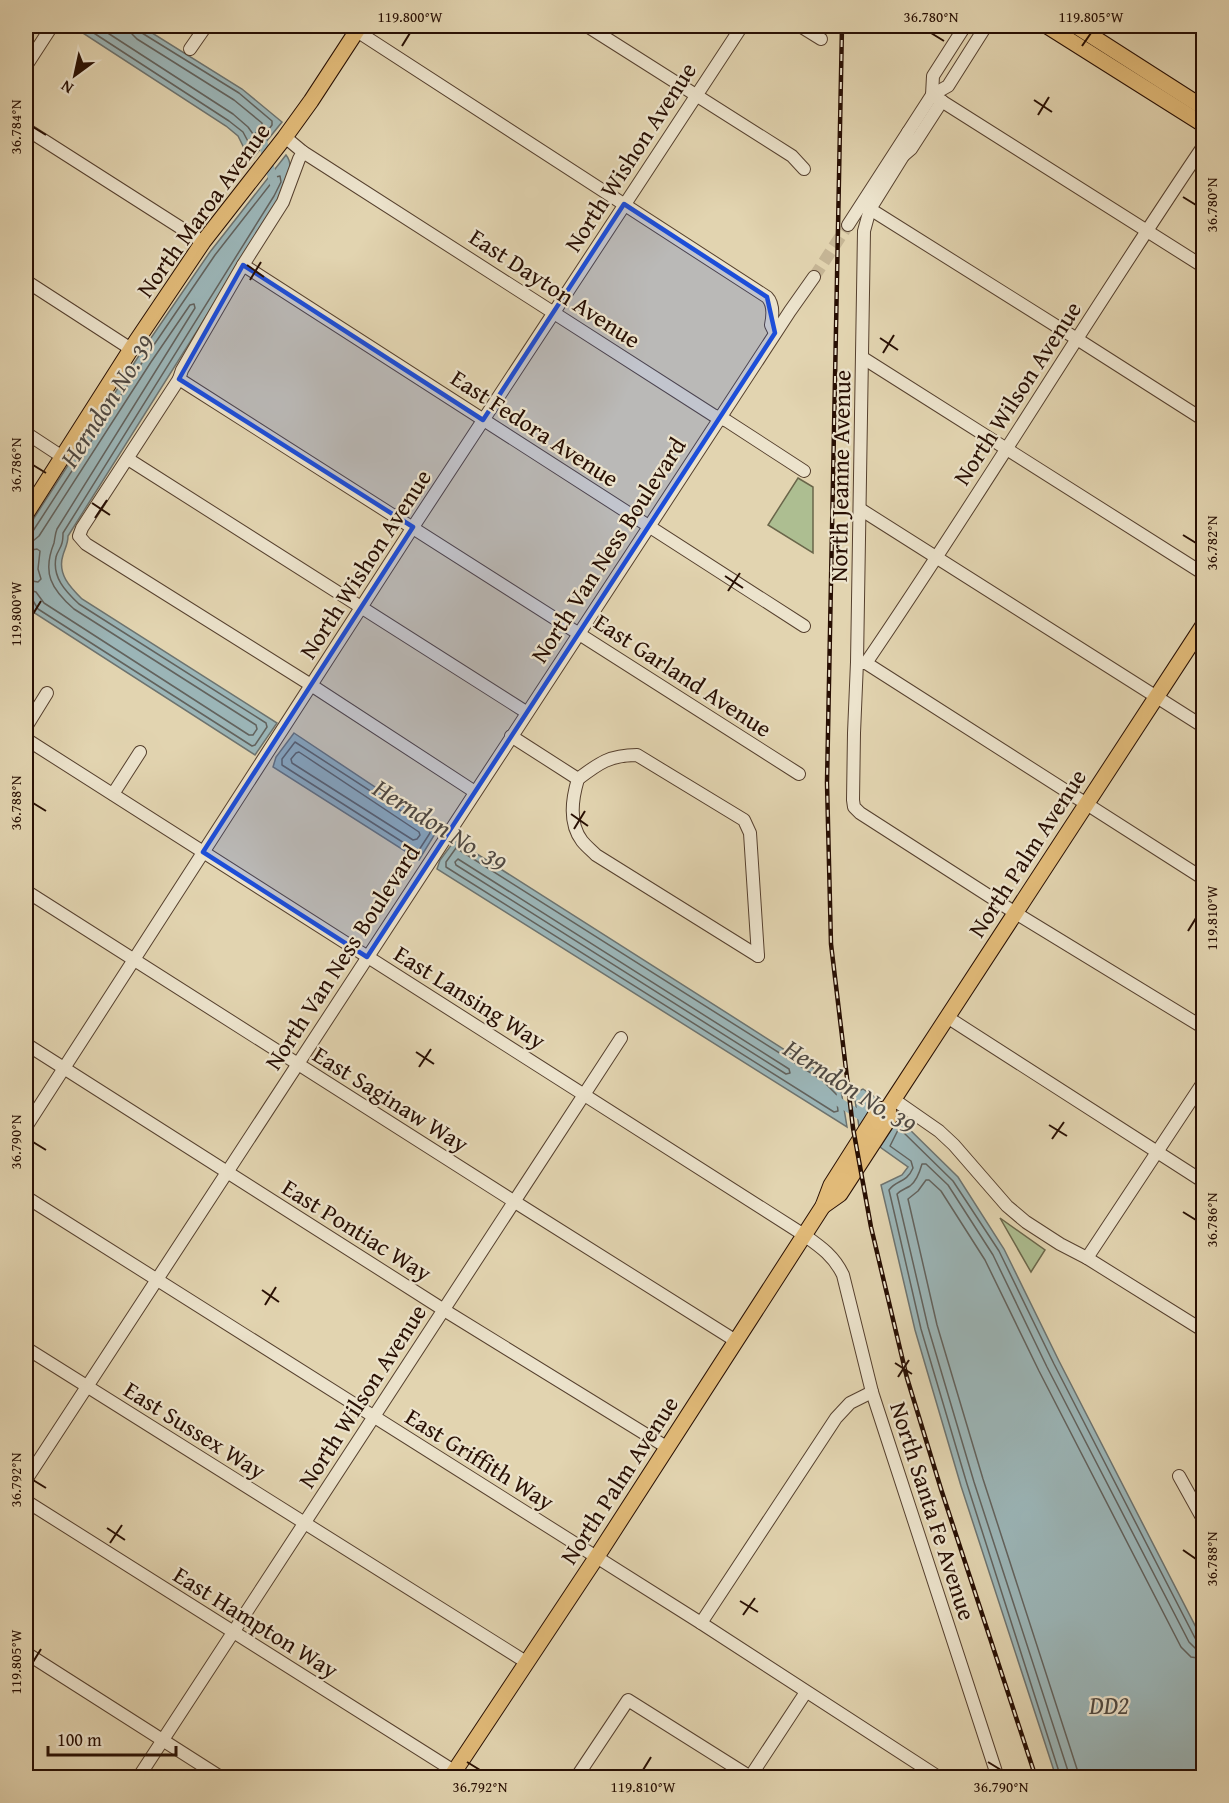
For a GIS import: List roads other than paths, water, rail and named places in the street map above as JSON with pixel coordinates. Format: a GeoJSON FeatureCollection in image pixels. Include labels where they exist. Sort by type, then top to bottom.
{"type":"FeatureCollection","features":[{"type":"Feature","properties":{"kind":"main road"},"geometry":{"type":"LineString","coordinates":[[1047,26],[1203,125]]}},
{"type":"Feature","properties":{"kind":"main road"},"geometry":{"type":"LineString","coordinates":[[1076,26],[1203,108]]}},
{"type":"Feature","properties":{"kind":"main road","name":"North Maroa Avenue"},"geometry":{"type":"LineString","coordinates":[[26,514],[202,242],[311,101],[355,27]]}},
{"type":"Feature","properties":{"kind":"main road","name":"North Palm Avenue"},"geometry":{"type":"LineString","coordinates":[[457,1775],[526,1662],[668,1448],[823,1206],[840,1194],[887,1109],[1203,624]]}},
{"type":"Feature","properties":{"kind":"street"},"geometry":{"type":"LineString","coordinates":[[26,66],[52,26]]}},
{"type":"Feature","properties":{"kind":"street"},"geometry":{"type":"LineString","coordinates":[[190,49],[206,26]]}},
{"type":"Feature","properties":{"kind":"street"},"geometry":{"type":"LineString","coordinates":[[587,26],[792,156],[804,169]]}},
{"type":"Feature","properties":{"kind":"street","name":"North Wishon Avenue"},"geometry":{"type":"LineString","coordinates":[[26,1127],[132,959],[742,26]]}},
{"type":"Feature","properties":{"kind":"street"},"geometry":{"type":"LineString","coordinates":[[800,26],[820,39]]}},
{"type":"Feature","properties":{"kind":"street"},"geometry":{"type":"LineString","coordinates":[[965,26],[933,76],[937,98],[1203,267]]}},
{"type":"Feature","properties":{"kind":"street"},"geometry":{"type":"LineString","coordinates":[[848,225],[908,132],[948,86],[986,26]]}},
{"type":"Feature","properties":{"kind":"street"},"geometry":{"type":"LineString","coordinates":[[355,27],[767,297],[771,303],[771,325],[775,333]]}},
{"type":"Feature","properties":{"kind":"street","name":"North Jeanne Avenue"},"geometry":{"type":"LineString","coordinates":[[937,98],[911,149],[903,156],[870,209],[864,231],[860,509],[862,663],[854,733],[853,800],[854,807],[860,813],[1014,912]]}},
{"type":"Feature","properties":{"kind":"street"},"geometry":{"type":"LineString","coordinates":[[26,129],[202,242]]}},
{"type":"Feature","properties":{"kind":"street","name":"North Jeanne Avenue"},"geometry":{"type":"LineString","coordinates":[[903,156],[908,132]]}},
{"type":"Feature","properties":{"kind":"street","name":"East Dayton Avenue"},"geometry":{"type":"LineString","coordinates":[[285,136],[303,152],[804,471]]}},
{"type":"Feature","properties":{"kind":"street","name":"North Wilson Avenue"},"geometry":{"type":"LineString","coordinates":[[862,663],[936,557],[1040,393],[1203,145]]}},
{"type":"Feature","properties":{"kind":"street"},"geometry":{"type":"LineString","coordinates":[[303,152],[283,202],[243,265],[179,379],[79,536],[86,544],[311,685],[475,792]]}},
{"type":"Feature","properties":{"kind":"street"},"geometry":{"type":"LineString","coordinates":[[870,209],[1203,420]]}},
{"type":"Feature","properties":{"kind":"street","name":"East Fedora Avenue"},"geometry":{"type":"LineString","coordinates":[[243,265],[804,626]]}},
{"type":"Feature","properties":{"kind":"street","name":"North Van Ness Boulevard"},"geometry":{"type":"LineString","coordinates":[[26,1480],[526,712],[814,277]]}},
{"type":"Feature","properties":{"kind":"street"},"geometry":{"type":"LineString","coordinates":[[26,281],[131,349]]}},
{"type":"Feature","properties":{"kind":"street"},"geometry":{"type":"LineString","coordinates":[[863,357],[1203,574]]}},
{"type":"Feature","properties":{"kind":"street","name":"East Garland Avenue"},"geometry":{"type":"LineString","coordinates":[[179,379],[799,774]]}},
{"type":"Feature","properties":{"kind":"street"},"geometry":{"type":"LineString","coordinates":[[26,433],[62,456]]}},
{"type":"Feature","properties":{"kind":"street"},"geometry":{"type":"LineString","coordinates":[[128,459],[526,712]]}},
{"type":"Feature","properties":{"kind":"street"},"geometry":{"type":"LineString","coordinates":[[860,509],[1203,727]]}},
{"type":"Feature","properties":{"kind":"street"},"geometry":{"type":"LineString","coordinates":[[862,663],[1203,879]]}},
{"type":"Feature","properties":{"kind":"street"},"geometry":{"type":"LineString","coordinates":[[26,727],[47,693]]}},
{"type":"Feature","properties":{"kind":"street"},"geometry":{"type":"LineString","coordinates":[[511,736],[578,779]]}},
{"type":"Feature","properties":{"kind":"street","name":"East Lansing Way"},"geometry":{"type":"LineString","coordinates":[[26,739],[804,1235]]}},
{"type":"Feature","properties":{"kind":"street"},"geometry":{"type":"LineString","coordinates":[[113,794],[140,752]]}},
{"type":"Feature","properties":{"kind":"street"},"geometry":{"type":"LineString","coordinates":[[621,755],[637,755],[744,820],[750,833],[758,956],[596,855],[580,840],[573,818],[573,798],[578,779],[605,759],[621,755]]}},
{"type":"Feature","properties":{"kind":"street","name":"East Saginaw Way"},"geometry":{"type":"LineString","coordinates":[[26,891],[735,1341]]}},
{"type":"Feature","properties":{"kind":"street"},"geometry":{"type":"LineString","coordinates":[[1014,912],[1203,1028]]}},
{"type":"Feature","properties":{"kind":"street"},"geometry":{"type":"LineString","coordinates":[[947,1017],[1203,1182]]}},
{"type":"Feature","properties":{"kind":"street","name":"North Wilson Avenue"},"geometry":{"type":"LineString","coordinates":[[138,1778],[621,1038]]}},
{"type":"Feature","properties":{"kind":"street","name":"East Pontiac Way"},"geometry":{"type":"LineString","coordinates":[[26,1044],[444,1310],[668,1448]]}},
{"type":"Feature","properties":{"kind":"street"},"geometry":{"type":"LineString","coordinates":[[1087,1258],[1203,1081]]}},
{"type":"Feature","properties":{"kind":"street"},"geometry":{"type":"LineString","coordinates":[[887,1109],[939,1131],[954,1144],[1007,1206],[1026,1222],[1203,1331]]}},
{"type":"Feature","properties":{"kind":"street","name":"East Griffith Way"},"geometry":{"type":"LineString","coordinates":[[26,1197],[701,1623],[940,1778]]}},
{"type":"Feature","properties":{"kind":"street","name":"North Santa Fe Avenue"},"geometry":{"type":"LineString","coordinates":[[804,1235],[837,1262],[843,1275],[872,1392],[998,1778]]}},
{"type":"Feature","properties":{"kind":"street","name":"East Sussex Way"},"geometry":{"type":"LineString","coordinates":[[26,1348],[526,1662]]}},
{"type":"Feature","properties":{"kind":"street"},"geometry":{"type":"LineString","coordinates":[[701,1623],[836,1418],[850,1403],[872,1392]]}},
{"type":"Feature","properties":{"kind":"street"},"geometry":{"type":"LineString","coordinates":[[1179,1476],[1203,1521]]}},
{"type":"Feature","properties":{"kind":"street","name":"East Hampton Way"},"geometry":{"type":"LineString","coordinates":[[26,1501],[457,1775]]}},
{"type":"Feature","properties":{"kind":"street"},"geometry":{"type":"LineString","coordinates":[[26,1653],[222,1778]]}},
{"type":"Feature","properties":{"kind":"street"},"geometry":{"type":"LineString","coordinates":[[576,1778],[628,1700],[751,1777],[806,1692]]}},
{"type":"Feature","properties":{"kind":"water"},"geometry":{"type":"Polygon","coordinates":[[[72,26],[141,26],[242,89],[282,122],[253,158],[247,154],[238,136],[226,126],[72,26]]]}},
{"type":"Feature","properties":{"kind":"water"},"geometry":{"type":"Polygon","coordinates":[[[286,155],[290,171],[280,199],[68,536],[62,562],[66,580],[82,599],[277,723],[255,755],[33,612],[26,598],[26,533],[140,354],[210,252],[286,155]]]}},
{"type":"Feature","properties":{"kind":"water"},"geometry":{"type":"Polygon","coordinates":[[[294,733],[438,829],[419,860],[273,767],[276,757],[294,733]]]}},
{"type":"Feature","properties":{"kind":"water"},"geometry":{"type":"Polygon","coordinates":[[[455,840],[826,1076],[841,1090],[847,1127],[437,869],[440,860],[455,840]]]}},
{"type":"Feature","properties":{"kind":"water"},"geometry":{"type":"Polygon","coordinates":[[[863,1089],[878,1099],[859,1127],[854,1093],[863,1089]]]}},
{"type":"Feature","properties":{"kind":"water","name":"DD2"},"geometry":{"type":"Polygon","coordinates":[[[903,1123],[958,1177],[1004,1249],[1203,1641],[1203,1777],[1056,1777],[961,1486],[915,1330],[881,1185],[902,1175],[908,1167],[880,1147],[895,1124],[903,1123]]]}},
{"type":"Feature","properties":{"kind":"waterway","name":"Herndon No. 39"},"geometry":{"type":"LineString","coordinates":[[258,137],[263,143],[274,183]]}},
{"type":"Feature","properties":{"kind":"waterway","name":"Herndon No. 39"},"geometry":{"type":"LineString","coordinates":[[834,1099],[866,1119]]}},
{"type":"Feature","properties":{"kind":"tunnel"},"geometry":{"type":"LineString","coordinates":[[814,277],[848,225]]}},
{"type":"Feature","properties":{"kind":"railway"},"geometry":{"type":"LineString","coordinates":[[842,26],[827,783],[831,944],[853,1128],[871,1227],[907,1378],[1036,1778]]}}]}
